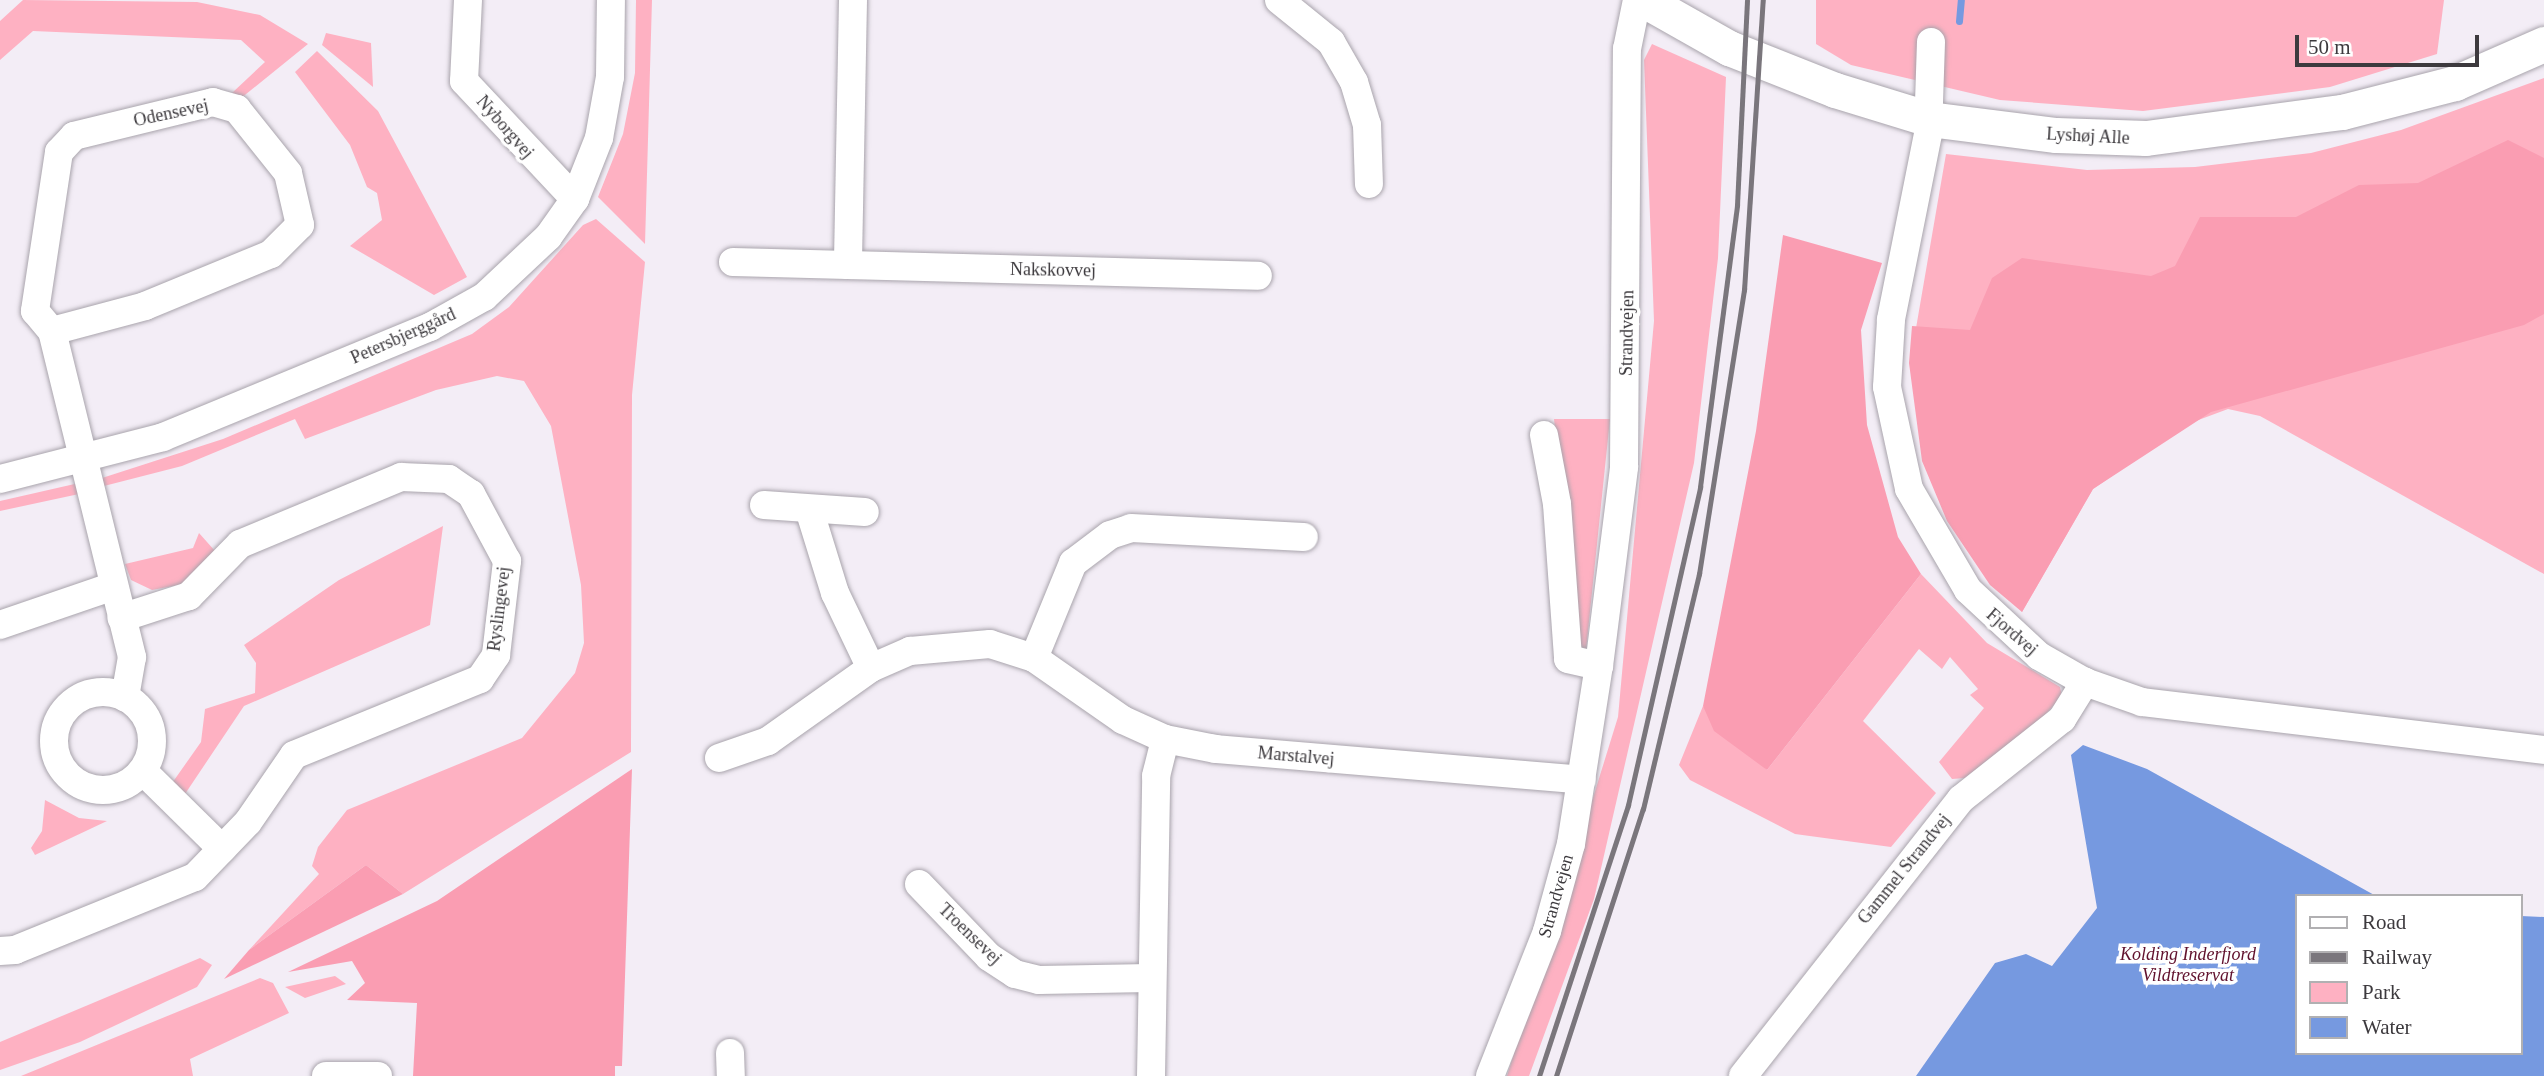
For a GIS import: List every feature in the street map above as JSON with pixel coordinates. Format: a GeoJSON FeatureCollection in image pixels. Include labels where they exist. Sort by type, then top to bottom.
{"type":"FeatureCollection","features":[{"type":"Feature","properties":{"kind":"street","name":"Nyborgvej"},"geometry":{"type":"LineString","coordinates":[[468,0],[464,81],[575,199]]}},
{"type":"Feature","properties":{"kind":"street","name":"Petersbjerggård"},"geometry":{"type":"LineString","coordinates":[[0,480],[163,437],[429,327],[516,271],[575,199],[599,138],[610,77],[611,0]]}},
{"type":"Feature","properties":{"kind":"street"},"geometry":{"type":"LineString","coordinates":[[848,265],[853,0]]}},
{"type":"Feature","properties":{"kind":"street"},"geometry":{"type":"LineString","coordinates":[[1279,0],[1331,42],[1354,82],[1367,125],[1369,184]]}},
{"type":"Feature","properties":{"kind":"street","name":"Strandvejen"},"geometry":{"type":"LineString","coordinates":[[1490,1076],[1547,931],[1582,780],[1599,666],[1624,467],[1626,50],[1637,0]]}},
{"type":"Feature","properties":{"kind":"street","name":"Lyshøj Alle"},"geometry":{"type":"LineString","coordinates":[[1644,0],[1730,48],[1929,119],[2133,138],[2244,130],[2455,83],[2544,44]]}},
{"type":"Feature","properties":{"kind":"street","name":"Fjordvej"},"geometry":{"type":"LineString","coordinates":[[1931,42],[1929,119],[1891,320],[1887,387],[1909,489],[1968,590],[2039,656],[2085,682],[2178,708],[2544,750]]}},
{"type":"Feature","properties":{"kind":"street","name":"Odensevej"},"geometry":{"type":"LineString","coordinates":[[52,331],[145,306],[271,254],[300,225],[288,173],[237,109],[213,102],[74,136],[59,152],[35,311],[52,331],[82,460]]}},
{"type":"Feature","properties":{"kind":"street","name":"Nakskovvej"},"geometry":{"type":"LineString","coordinates":[[733,262],[1258,275]]}},
{"type":"Feature","properties":{"kind":"street"},"geometry":{"type":"LineString","coordinates":[[1544,435],[1557,505],[1568,659],[1599,666]]}},
{"type":"Feature","properties":{"kind":"street"},"geometry":{"type":"LineString","coordinates":[[82,460],[111,587],[132,657],[125,697]]}},
{"type":"Feature","properties":{"kind":"street","name":"Ryslingevej"},"geometry":{"type":"LineString","coordinates":[[0,951],[195,877],[222,849],[294,755],[480,679],[496,655],[507,561],[488,515],[449,479],[401,477],[240,544],[189,596],[121,618]]}},
{"type":"Feature","properties":{"kind":"street"},"geometry":{"type":"LineString","coordinates":[[764,505],[865,512]]}},
{"type":"Feature","properties":{"kind":"street"},"geometry":{"type":"LineString","coordinates":[[808,509],[835,593],[871,668]]}},
{"type":"Feature","properties":{"kind":"street"},"geometry":{"type":"LineString","coordinates":[[1034,658],[1073,563],[1110,534],[1131,528],[1304,537]]}},
{"type":"Feature","properties":{"kind":"street"},"geometry":{"type":"LineString","coordinates":[[0,625],[111,587]]}},
{"type":"Feature","properties":{"kind":"street","name":"Marstalvej"},"geometry":{"type":"LineString","coordinates":[[719,758],[768,741],[871,668],[947,644],[990,644],[1034,658],[1123,720],[1165,738],[1216,749],[1582,780]]}},
{"type":"Feature","properties":{"kind":"street","name":"Gammel Strandvej"},"geometry":{"type":"LineString","coordinates":[[1743,1076],[1961,799],[2062,719],[2085,682]]}},
{"type":"Feature","properties":{"kind":"street"},"geometry":{"type":"LineString","coordinates":[[97,692],[125,697],[152,730],[143,771],[121,787],[89,788],[69,777],[54,744],[72,703],[97,692]]}},
{"type":"Feature","properties":{"kind":"street"},"geometry":{"type":"LineString","coordinates":[[1151,1076],[1150,978],[1156,776],[1165,738]]}},
{"type":"Feature","properties":{"kind":"street"},"geometry":{"type":"LineString","coordinates":[[143,771],[222,849]]}},
{"type":"Feature","properties":{"kind":"street","name":"Troensevej"},"geometry":{"type":"LineString","coordinates":[[919,884],[989,957],[1015,974],[1039,980],[1150,978]]}},
{"type":"Feature","properties":{"kind":"street"},"geometry":{"type":"LineString","coordinates":[[326,1076],[378,1076]]}},
{"type":"Feature","properties":{"kind":"green space"},"geometry":{"type":"Polygon","coordinates":[[[23,0],[197,2],[260,15],[308,44],[240,99],[232,93],[265,62],[241,40],[33,31],[0,60],[0,21],[23,0]]]}},
{"type":"Feature","properties":{"kind":"green space"},"geometry":{"type":"Polygon","coordinates":[[[636,0],[652,0],[645,244],[598,197],[623,134],[635,73],[636,0]]]}},
{"type":"Feature","properties":{"kind":"green space"},"geometry":{"type":"Polygon","coordinates":[[[1816,0],[2444,0],[2437,54],[2330,87],[2143,111],[2000,100],[1851,65],[1816,44],[1816,0]]]}},
{"type":"Feature","properties":{"kind":"green space"},"geometry":{"type":"Polygon","coordinates":[[[326,33],[371,43],[373,87],[322,45],[326,33]]]}},
{"type":"Feature","properties":{"kind":"green space"},"geometry":{"type":"Polygon","coordinates":[[[1652,44],[1726,77],[1718,258],[1694,463],[1594,899],[1529,1076],[1507,1076],[1618,717],[1654,321],[1644,60],[1652,44]]]}},
{"type":"Feature","properties":{"kind":"green space"},"geometry":{"type":"Polygon","coordinates":[[[317,51],[378,111],[467,277],[434,295],[350,246],[382,220],[377,193],[367,187],[350,145],[295,72],[317,51]]]}},
{"type":"Feature","properties":{"kind":"green space"},"geometry":{"type":"Polygon","coordinates":[[[2544,78],[2544,574],[2260,416],[2228,409],[2185,425],[2093,489],[2022,612],[1910,363],[1946,154],[2087,170],[2195,167],[2311,153],[2401,130],[2544,78]]]}},
{"type":"Feature","properties":{"kind":"green space"},"geometry":{"type":"Polygon","coordinates":[[[596,219],[645,262],[632,395],[631,752],[403,894],[366,865],[249,950],[319,874],[312,866],[318,847],[347,810],[522,738],[575,673],[584,643],[581,585],[551,426],[524,381],[497,376],[436,390],[305,439],[295,419],[182,466],[104,486],[102,478],[223,439],[472,334],[509,307],[583,225],[596,219]]]}},
{"type":"Feature","properties":{"kind":"green space"},"geometry":{"type":"Polygon","coordinates":[[[1554,419],[1610,419],[1586,650],[1578,644],[1554,419]]]}},
{"type":"Feature","properties":{"kind":"green space"},"geometry":{"type":"Polygon","coordinates":[[[79,483],[79,494],[0,511],[0,501],[79,483]]]}},
{"type":"Feature","properties":{"kind":"green space"},"geometry":{"type":"Polygon","coordinates":[[[443,526],[430,625],[244,706],[183,797],[170,786],[201,742],[205,709],[255,693],[256,663],[244,645],[339,580],[443,526]]]}},
{"type":"Feature","properties":{"kind":"green space"},"geometry":{"type":"Polygon","coordinates":[[[199,533],[215,551],[184,584],[152,590],[131,580],[125,564],[193,548],[199,533]]]}},
{"type":"Feature","properties":{"kind":"green space"},"geometry":{"type":"Polygon","coordinates":[[[1921,574],[1987,643],[2060,687],[2062,696],[2044,716],[1965,778],[1952,779],[1939,762],[1984,708],[1970,695],[1978,689],[1950,657],[1942,669],[1919,649],[1863,721],[1936,793],[1891,847],[1795,834],[1690,780],[1679,765],[1703,706],[1767,770],[1921,574]]]}},
{"type":"Feature","properties":{"kind":"green space"},"geometry":{"type":"Polygon","coordinates":[[[45,800],[79,818],[107,821],[35,855],[31,848],[42,831],[45,800]]]}},
{"type":"Feature","properties":{"kind":"green space"},"geometry":{"type":"Polygon","coordinates":[[[200,958],[212,965],[197,987],[80,1042],[0,1070],[0,1042],[200,958]]]}},
{"type":"Feature","properties":{"kind":"green space"},"geometry":{"type":"Polygon","coordinates":[[[335,976],[346,984],[305,998],[285,987],[335,976]]]}},
{"type":"Feature","properties":{"kind":"green space"},"geometry":{"type":"Polygon","coordinates":[[[260,978],[273,983],[289,1013],[190,1059],[193,1076],[21,1076],[260,978]]]}},
{"type":"Feature","properties":{"kind":"shaded area"},"geometry":{"type":"Polygon","coordinates":[[[2508,140],[2544,158],[2544,314],[2524,325],[2211,412],[2093,489],[2022,612],[1990,585],[1947,521],[1922,461],[1909,363],[1912,326],[1970,330],[1992,278],[2022,258],[2151,276],[2175,266],[2200,217],[2296,217],[2359,185],[2418,183],[2508,140]]]}},
{"type":"Feature","properties":{"kind":"shaded area"},"geometry":{"type":"Polygon","coordinates":[[[1783,235],[1882,263],[1861,330],[1867,425],[1898,537],[1921,574],[1767,770],[1714,731],[1703,706],[1756,431],[1783,235]]]}},
{"type":"Feature","properties":{"kind":"shaded area"},"geometry":{"type":"Polygon","coordinates":[[[632,769],[622,1066],[615,1066],[615,1076],[413,1076],[417,1003],[347,1000],[365,983],[352,961],[288,972],[437,901],[632,769]]]}},
{"type":"Feature","properties":{"kind":"shaded area"},"geometry":{"type":"Polygon","coordinates":[[[366,865],[403,894],[224,979],[249,950],[366,865]]]}},
{"type":"Feature","properties":{"kind":"water","name":"Kolding Inderfjord Vildtreservat"},"geometry":{"type":"Polygon","coordinates":[[[2083,745],[2147,769],[2372,894],[2296,894],[2296,1055],[2523,1055],[2523,916],[2544,917],[2544,1076],[1916,1076],[1995,963],[2026,954],[2052,966],[2097,908],[2071,755],[2083,745]]]}},
{"type":"Feature","properties":{"kind":"waterway"},"geometry":{"type":"LineString","coordinates":[[1959,21],[1961,0]]}},
{"type":"Feature","properties":{"kind":"railway"},"geometry":{"type":"LineString","coordinates":[[1539,1076],[1628,805],[1700,487],[1737,205],[1747,0]]}},
{"type":"Feature","properties":{"kind":"railway"},"geometry":{"type":"LineString","coordinates":[[1556,1076],[1643,809],[1699,574],[1744,290],[1763,0]]}}]}
